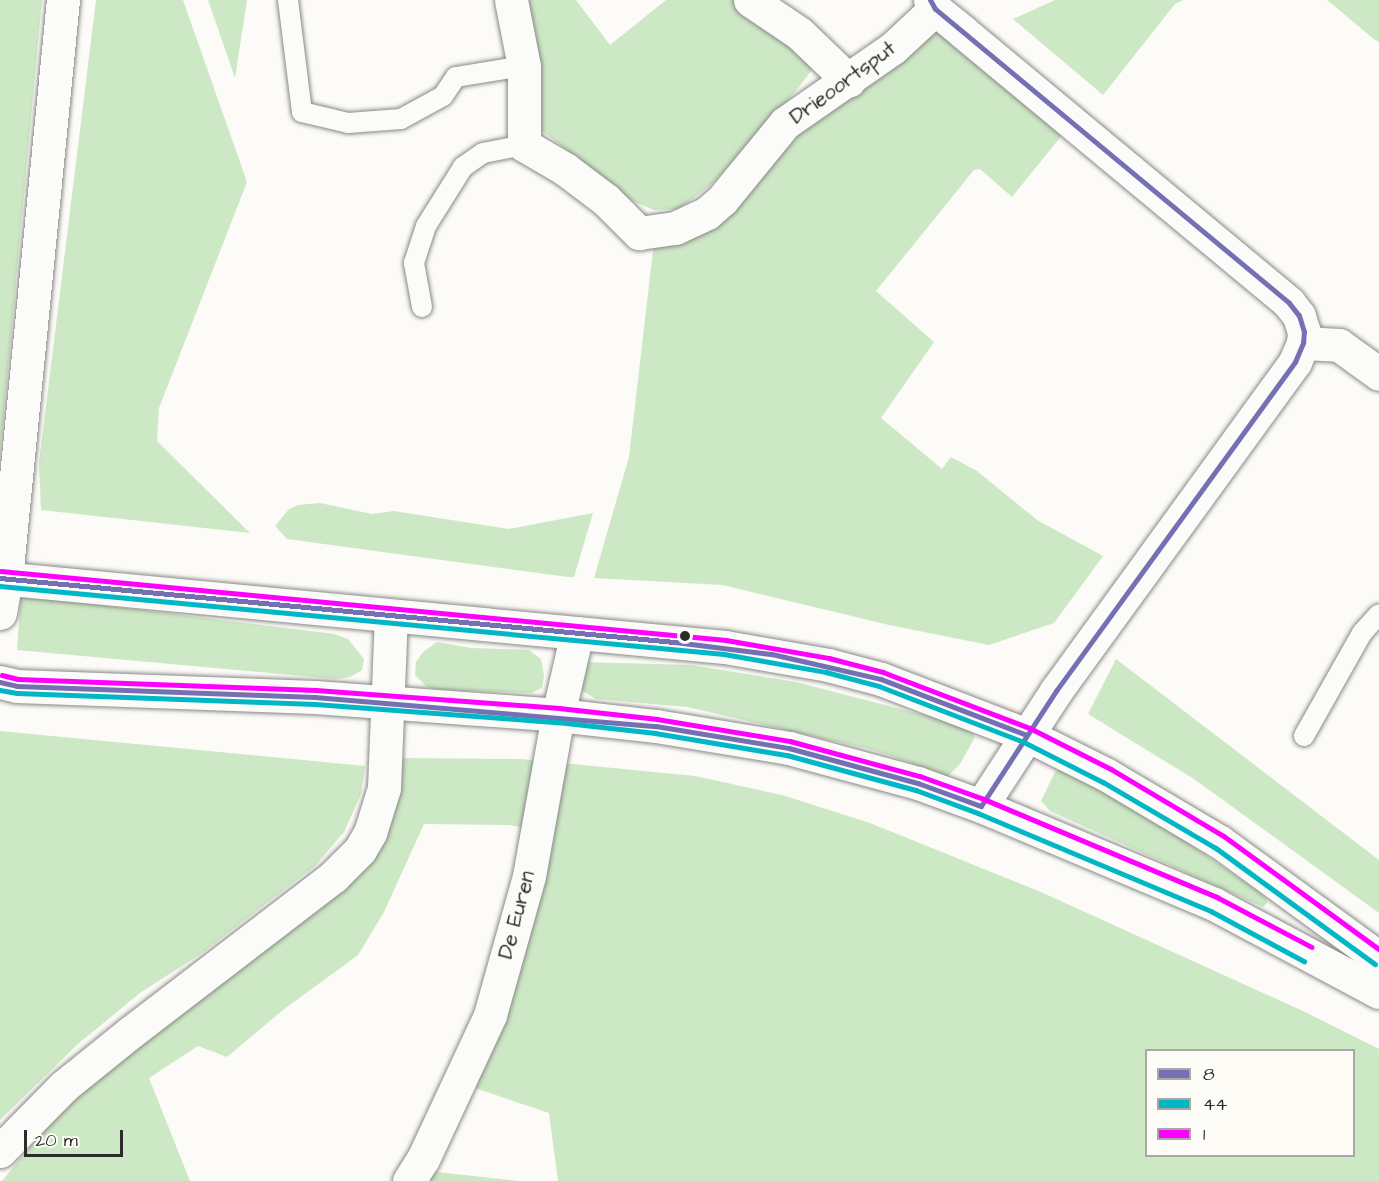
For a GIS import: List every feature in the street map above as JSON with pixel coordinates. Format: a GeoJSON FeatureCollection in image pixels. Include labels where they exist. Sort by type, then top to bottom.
{"type":"FeatureCollection","features":[{"type":"Feature","properties":{"kind":"main road"},"geometry":{"type":"LineString","coordinates":[[0,613],[63,0]]}},
{"type":"Feature","properties":{"kind":"main road"},"geometry":{"type":"LineString","coordinates":[[511,0],[524,66],[524,145]]}},
{"type":"Feature","properties":{"kind":"main road"},"geometry":{"type":"LineString","coordinates":[[750,0],[799,33],[849,81]]}},
{"type":"Feature","properties":{"kind":"main road"},"geometry":{"type":"LineString","coordinates":[[933,4],[1289,303],[1299,316],[1304,332],[1304,343],[1295,362],[1056,691],[981,806]]}},
{"type":"Feature","properties":{"kind":"main road","name":"Drieoortsput"},"geometry":{"type":"LineString","coordinates":[[524,145],[565,169],[606,200],[639,233],[675,228],[707,213],[722,200],[785,123],[849,81],[893,48],[933,4]]}},
{"type":"Feature","properties":{"kind":"main road"},"geometry":{"type":"LineString","coordinates":[[1304,343],[1339,345],[1379,374]]}},
{"type":"Feature","properties":{"kind":"main road"},"geometry":{"type":"LineString","coordinates":[[3,578],[725,647],[828,665],[881,679],[1027,735],[1165,807],[1220,842],[1379,958]]}},
{"type":"Feature","properties":{"kind":"main road"},"geometry":{"type":"LineString","coordinates":[[0,1151],[64,1086],[349,862],[370,833],[384,788],[391,615]]}},
{"type":"Feature","properties":{"kind":"main road","name":"De Euren"},"geometry":{"type":"LineString","coordinates":[[409,1181],[423,1159],[490,1015],[529,876],[558,715],[577,633]]}},
{"type":"Feature","properties":{"kind":"main road"},"geometry":{"type":"LineString","coordinates":[[0,682],[17,686],[315,697],[558,715],[679,729],[789,748],[918,783],[981,806],[1214,904],[1379,992]]}},
{"type":"Feature","properties":{"kind":"lane"},"geometry":{"type":"LineString","coordinates":[[288,0],[302,112],[348,123],[401,119],[443,96],[456,77],[524,66]]}},
{"type":"Feature","properties":{"kind":"lane"},"geometry":{"type":"LineString","coordinates":[[422,307],[414,263],[426,226],[463,167],[483,153],[524,145]]}},
{"type":"Feature","properties":{"kind":"lane"},"geometry":{"type":"LineString","coordinates":[[1304,736],[1362,633],[1379,614]]}},
{"type":"Feature","properties":{"kind":"green space"},"geometry":{"type":"Polygon","coordinates":[[[0,0],[42,0],[0,454],[0,0]]]}},
{"type":"Feature","properties":{"kind":"green space"},"geometry":{"type":"Polygon","coordinates":[[[96,0],[183,0],[247,182],[159,408],[157,441],[250,533],[41,510],[39,463],[96,0]]]}},
{"type":"Feature","properties":{"kind":"green space"},"geometry":{"type":"Polygon","coordinates":[[[208,0],[247,0],[235,78],[208,0]]]}},
{"type":"Feature","properties":{"kind":"green space"},"geometry":{"type":"Polygon","coordinates":[[[525,0],[576,0],[610,45],[666,0],[740,0],[814,67],[796,91],[713,183],[679,209],[654,210],[632,201],[536,126],[525,0]]]}},
{"type":"Feature","properties":{"kind":"green space"},"geometry":{"type":"Polygon","coordinates":[[[1055,0],[1183,0],[1175,4],[1103,95],[1013,19],[1055,0]]]}},
{"type":"Feature","properties":{"kind":"green space"},"geometry":{"type":"Polygon","coordinates":[[[1327,0],[1379,0],[1379,42],[1375,40],[1327,0]]]}},
{"type":"Feature","properties":{"kind":"green space"},"geometry":{"type":"Polygon","coordinates":[[[935,22],[1067,129],[1012,197],[980,169],[974,170],[876,291],[934,342],[881,418],[942,469],[951,457],[977,471],[1037,520],[1103,556],[1054,623],[989,645],[889,625],[723,585],[594,578],[629,457],[654,242],[834,85],[935,22]]]}},
{"type":"Feature","properties":{"kind":"green space"},"geometry":{"type":"Polygon","coordinates":[[[320,503],[372,514],[394,511],[509,529],[593,513],[574,577],[568,577],[287,539],[275,526],[289,509],[298,505],[320,503]]]}},
{"type":"Feature","properties":{"kind":"green space"},"geometry":{"type":"Polygon","coordinates":[[[21,595],[334,634],[348,639],[364,659],[362,670],[350,677],[335,679],[17,650],[21,595]]]}},
{"type":"Feature","properties":{"kind":"green space"},"geometry":{"type":"Polygon","coordinates":[[[437,642],[471,648],[529,650],[541,659],[544,675],[542,688],[531,693],[440,690],[427,687],[415,675],[416,662],[423,652],[437,642]]]}},
{"type":"Feature","properties":{"kind":"green space"},"geometry":{"type":"Polygon","coordinates":[[[1116,659],[1379,860],[1379,913],[1194,779],[1088,714],[1116,659]]]}},
{"type":"Feature","properties":{"kind":"green space"},"geometry":{"type":"Polygon","coordinates":[[[583,662],[690,665],[796,682],[966,726],[975,737],[960,764],[943,781],[910,762],[869,749],[687,707],[596,699],[581,690],[576,680],[583,662]]]}},
{"type":"Feature","properties":{"kind":"green space"},"geometry":{"type":"Polygon","coordinates":[[[0,731],[365,766],[361,794],[344,832],[316,865],[202,953],[140,993],[78,1044],[0,1120],[0,731]]]}},
{"type":"Feature","properties":{"kind":"green space"},"geometry":{"type":"Polygon","coordinates":[[[402,758],[521,759],[695,776],[782,795],[870,823],[1041,892],[1303,1011],[1379,1049],[1379,1181],[558,1181],[549,1113],[475,1088],[505,1017],[545,832],[509,825],[424,824],[384,912],[358,955],[283,1010],[227,1057],[198,1046],[149,1078],[190,1181],[2,1181],[55,1116],[149,1038],[394,807],[402,758]]]}},
{"type":"Feature","properties":{"kind":"green space"},"geometry":{"type":"Polygon","coordinates":[[[1061,768],[1130,803],[1262,894],[1268,902],[1263,907],[1050,811],[1041,801],[1055,772],[1061,768]]]}},
{"type":"Feature","properties":{"kind":"green space"},"geometry":{"type":"Polygon","coordinates":[[[426,1165],[436,1172],[520,1181],[415,1181],[426,1165]]]}},
{"type":"Feature","properties":{"kind":"transit line","name":"8"},"geometry":{"type":"LineString","coordinates":[[0,682],[17,686],[315,697],[656,726],[789,748],[918,783],[981,806],[1056,691],[1295,362],[1303,343],[1304,332],[1299,316],[1289,303],[935,9],[930,0]]}},
{"type":"Feature","properties":{"kind":"transit line","name":"1"},"geometry":{"type":"LineString","coordinates":[[1,571],[726,640],[829,658],[883,672],[1030,728],[1111,769],[1224,836],[1379,949]]}},
{"type":"Feature","properties":{"kind":"transit line","name":"8"},"geometry":{"type":"LineString","coordinates":[[0,578],[675,642],[772,654],[881,679],[1027,735]]}},
{"type":"Feature","properties":{"kind":"transit line","name":"44"},"geometry":{"type":"LineString","coordinates":[[0,586],[724,654],[826,672],[879,686],[1024,742],[1103,782],[1216,848],[1375,964]]}},
{"type":"Feature","properties":{"kind":"transit line","name":"1"},"geometry":{"type":"LineString","coordinates":[[2,675],[18,679],[316,690],[559,708],[657,719],[790,741],[920,776],[984,799],[1217,897],[1312,947]]}},
{"type":"Feature","properties":{"kind":"transit line","name":"44"},"geometry":{"type":"LineString","coordinates":[[0,690],[17,693],[315,704],[557,722],[655,733],[787,755],[916,790],[978,813],[1211,911],[1304,961]]}}]}
